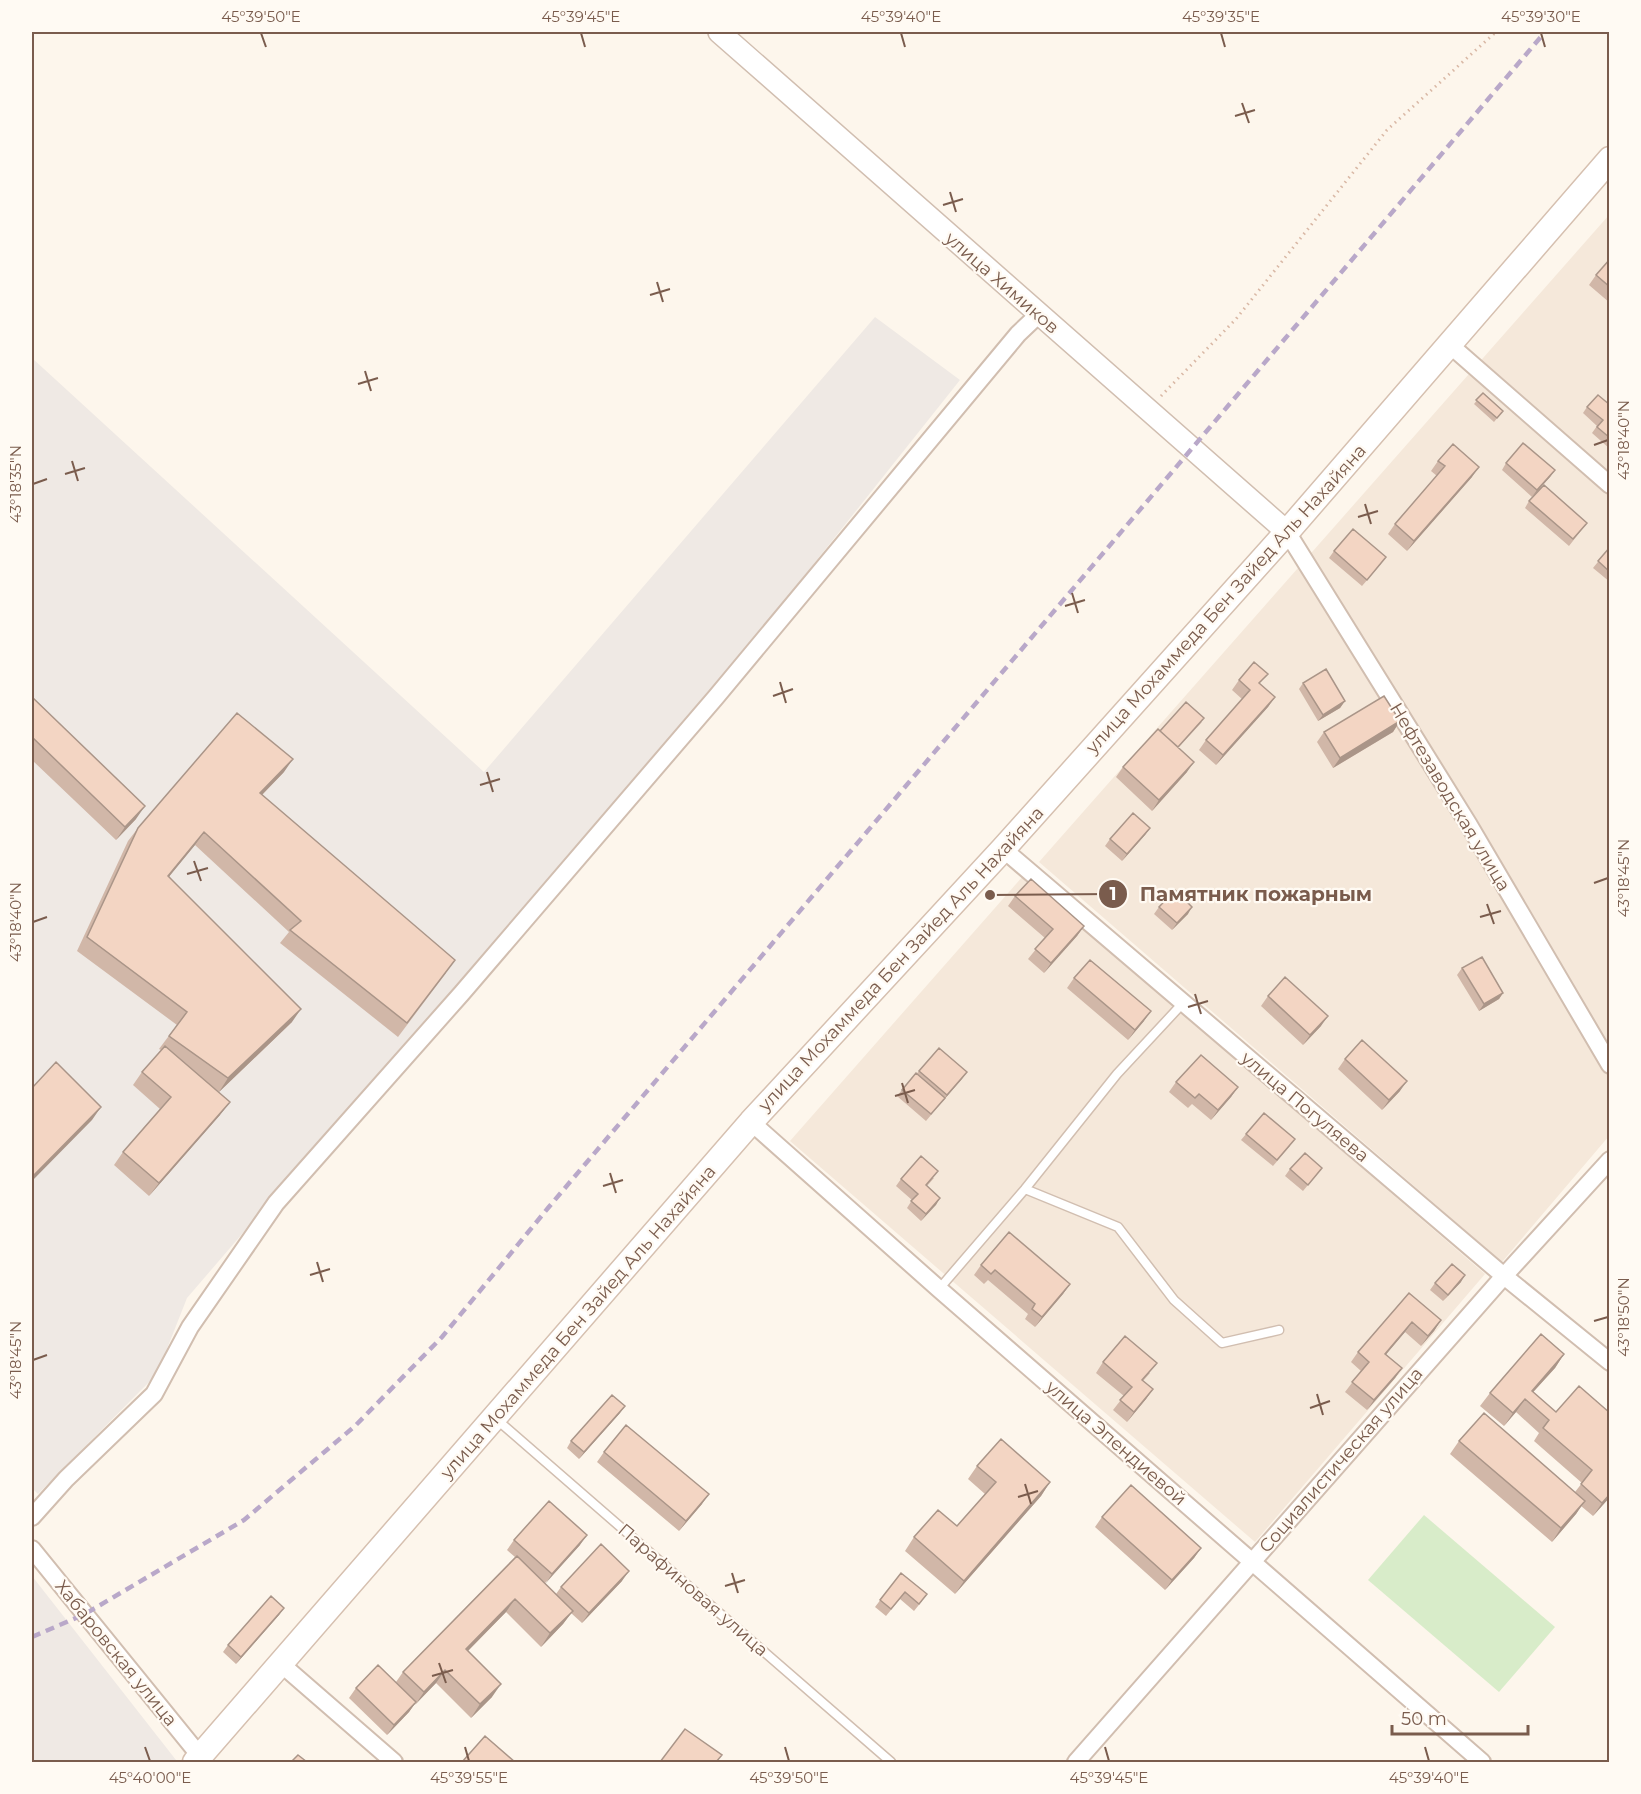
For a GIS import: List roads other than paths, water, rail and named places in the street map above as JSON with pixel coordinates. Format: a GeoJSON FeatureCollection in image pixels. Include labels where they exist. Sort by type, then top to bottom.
{"type":"FeatureCollection","features":[{"type":"Feature","properties":{"kind":"main road","name":"улица Мохаммеда Бен Зайед Аль Нахайяна"},"geometry":{"type":"LineString","coordinates":[[197,1759],[752,1122],[1003,849],[1287,532],[1610,159]]}},
{"type":"Feature","properties":{"kind":"street","name":"улица Химиков"},"geometry":{"type":"LineString","coordinates":[[719,32],[1287,532]]}},
{"type":"Feature","properties":{"kind":"street"},"geometry":{"type":"LineString","coordinates":[[32,1516],[66,1479],[154,1394],[190,1327],[276,1203],[462,993],[701,715],[1018,334],[1038,315]]}},
{"type":"Feature","properties":{"kind":"street"},"geometry":{"type":"LineString","coordinates":[[1450,345],[1610,485]]}},
{"type":"Feature","properties":{"kind":"street","name":"Нефтезаводская улица"},"geometry":{"type":"LineString","coordinates":[[1287,532],[1469,825],[1610,1065]]}},
{"type":"Feature","properties":{"kind":"street","name":"улица Погуляева"},"geometry":{"type":"LineString","coordinates":[[1003,849],[1504,1276],[1610,1362]]}},
{"type":"Feature","properties":{"kind":"street","name":"улица Эпендиевой"},"geometry":{"type":"LineString","coordinates":[[752,1122],[939,1289],[1482,1762]]}},
{"type":"Feature","properties":{"kind":"street","name":"Социалистическая улица"},"geometry":{"type":"LineString","coordinates":[[1076,1762],[1504,1276],[1610,1160]]}},
{"type":"Feature","properties":{"kind":"street","name":"Хабаровская улица"},"geometry":{"type":"LineString","coordinates":[[32,1550],[197,1759]]}},
{"type":"Feature","properties":{"kind":"street"},"geometry":{"type":"LineString","coordinates":[[280,1663],[394,1762]]}},
{"type":"Feature","properties":{"kind":"lane"},"geometry":{"type":"LineString","coordinates":[[939,1289],[1025,1189],[1117,1074],[1183,1004]]}},
{"type":"Feature","properties":{"kind":"lane"},"geometry":{"type":"LineString","coordinates":[[1025,1189],[1118,1227],[1174,1300],[1222,1343],[1279,1330]]}},
{"type":"Feature","properties":{"kind":"lane","name":"Парафиновая улица"},"geometry":{"type":"LineString","coordinates":[[495,1418],[891,1762]]}},
{"type":"Feature","properties":{"kind":"railway"},"geometry":{"type":"LineString","coordinates":[[32,1637],[85,1614],[244,1520],[355,1426],[442,1337],[548,1208],[1545,32]]}},
{"type":"Feature","properties":{"kind":"place","name":"Памятник пожарным"},"geometry":{"type":"Point","coordinates":[990,895]}}]}
